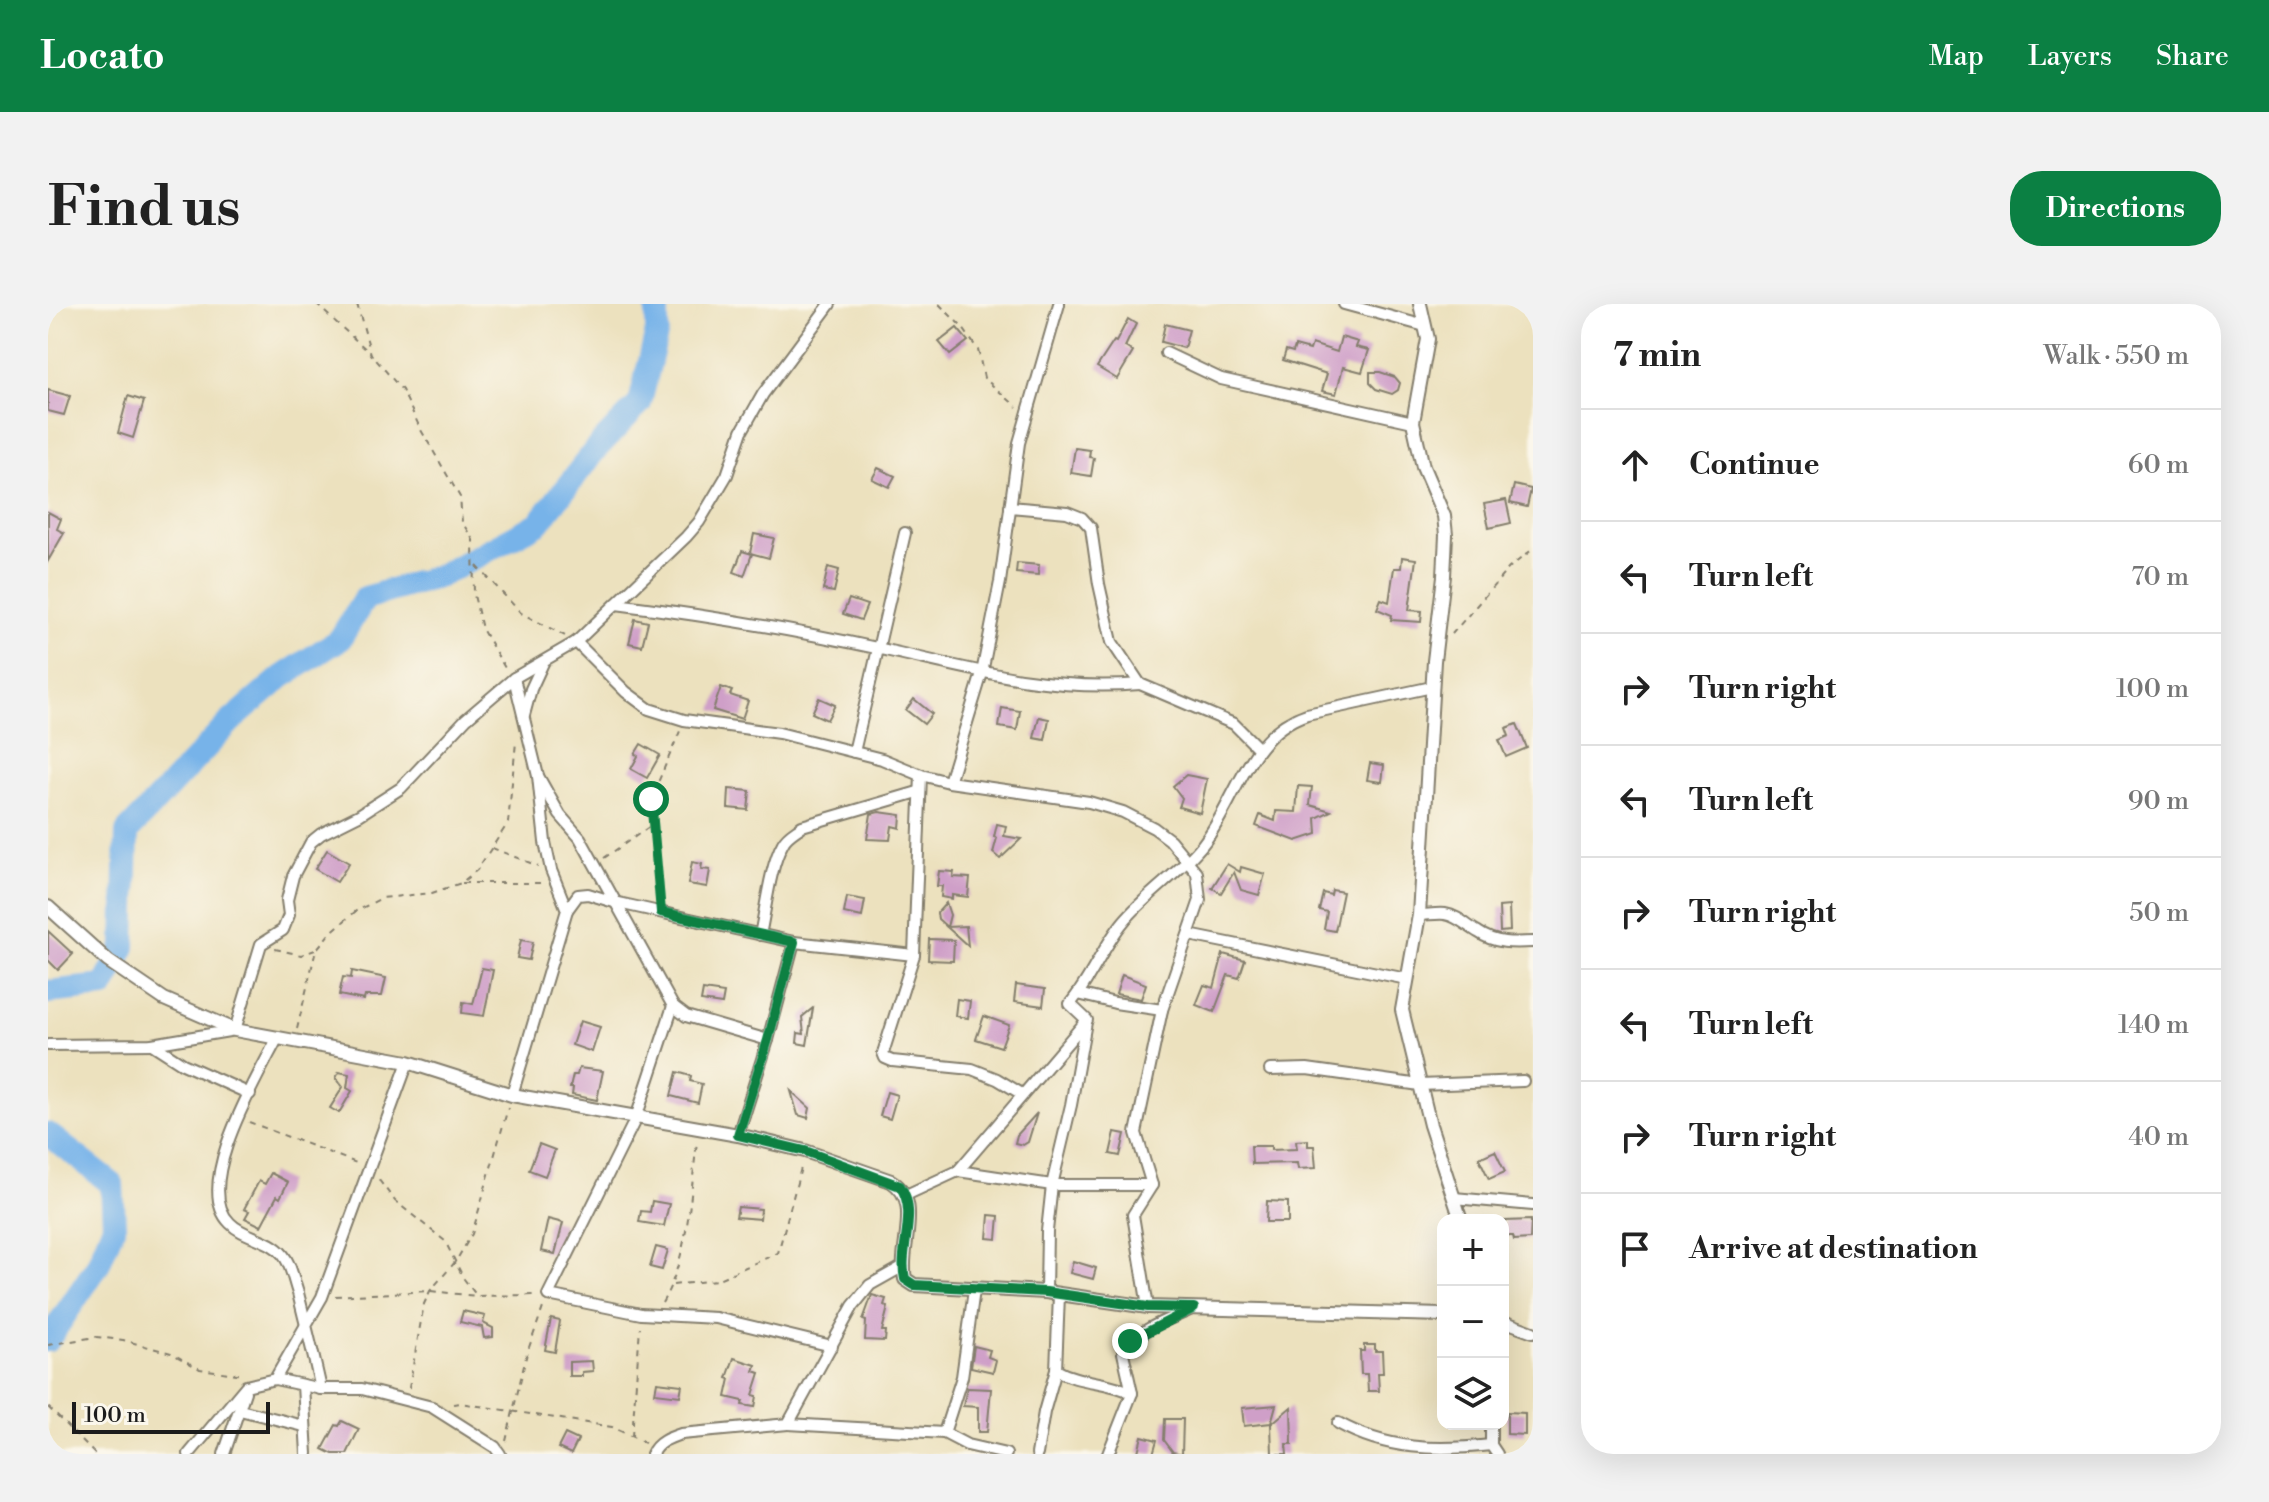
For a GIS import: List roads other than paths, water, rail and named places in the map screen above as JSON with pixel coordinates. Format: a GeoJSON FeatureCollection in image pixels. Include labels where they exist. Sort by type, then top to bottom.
{"type":"FeatureCollection","features":[{"type":"Feature","properties":{"kind":"street"},"geometry":{"type":"LineString","coordinates":[[235,1030],[261,944],[283,930],[289,915],[287,900],[293,876],[311,842],[401,788],[458,727],[514,678],[576,642],[699,522],[727,475],[742,431],[763,394],[830,304]]}},
{"type":"Feature","properties":{"kind":"street"},"geometry":{"type":"LineString","coordinates":[[949,782],[982,673],[1000,582],[1019,443],[1059,304]]}},
{"type":"Feature","properties":{"kind":"street"},"geometry":{"type":"LineString","coordinates":[[1344,304],[1425,326]]}},
{"type":"Feature","properties":{"kind":"street"},"geometry":{"type":"LineString","coordinates":[[1420,304],[1428,339],[1413,422],[1423,467],[1444,516],[1446,535],[1432,687],[1419,915],[1402,1010],[1420,1085],[1459,1214]]}},
{"type":"Feature","properties":{"kind":"street"},"geometry":{"type":"LineString","coordinates":[[1166,353],[1221,379],[1413,422]]}},
{"type":"Feature","properties":{"kind":"street"},"geometry":{"type":"LineString","coordinates":[[1010,507],[1067,512],[1082,518],[1091,528],[1101,597],[1112,642],[1140,684]]}},
{"type":"Feature","properties":{"kind":"street"},"geometry":{"type":"LineString","coordinates":[[854,752],[905,533]]}},
{"type":"Feature","properties":{"kind":"street"},"geometry":{"type":"LineString","coordinates":[[616,604],[764,626],[879,648],[982,673],[1061,685],[1099,687],[1140,684],[1234,724],[1258,748]]}},
{"type":"Feature","properties":{"kind":"street"},"geometry":{"type":"LineString","coordinates":[[576,642],[636,702],[649,709],[684,720],[779,733],[882,759],[921,775],[949,782],[1089,802],[1123,812],[1170,840],[1197,873],[1200,900],[1162,1010],[1136,1133],[1152,1185],[1133,1215],[1148,1307]]}},
{"type":"Feature","properties":{"kind":"street"},"geometry":{"type":"LineString","coordinates":[[524,717],[531,689],[543,663]]}},
{"type":"Feature","properties":{"kind":"street"},"geometry":{"type":"LineString","coordinates":[[514,678],[538,776],[540,812],[551,870],[567,910]]}},
{"type":"Feature","properties":{"kind":"street"},"geometry":{"type":"LineString","coordinates":[[1087,1020],[1070,1004],[1122,923],[1187,861],[1215,828],[1258,748],[1275,729],[1290,720],[1432,687]]}},
{"type":"Feature","properties":{"kind":"street"},"geometry":{"type":"LineString","coordinates":[[921,775],[914,955],[883,1048],[885,1058],[972,1069],[1022,1094]]}},
{"type":"Feature","properties":{"kind":"street"},"geometry":{"type":"LineString","coordinates":[[538,776],[560,815],[580,838],[673,1006],[686,1016],[768,1040]]}},
{"type":"Feature","properties":{"kind":"street"},"geometry":{"type":"LineString","coordinates":[[760,935],[776,863],[783,843],[790,835],[802,826],[918,792]]}},
{"type":"Feature","properties":{"kind":"street"},"geometry":{"type":"LineString","coordinates":[[512,1095],[567,910],[578,895],[588,894],[794,942],[914,955]]}},
{"type":"Feature","properties":{"kind":"street"},"geometry":{"type":"LineString","coordinates":[[48,907],[108,961],[164,999],[235,1030],[408,1062],[512,1095],[738,1135],[805,1151],[891,1181],[900,1186],[909,1203],[902,1267],[905,1279],[914,1285],[1053,1294],[1148,1307],[1437,1315]]}},
{"type":"Feature","properties":{"kind":"street"},"geometry":{"type":"LineString","coordinates":[[1419,915],[1444,914],[1459,919],[1496,941],[1533,942]]}},
{"type":"Feature","properties":{"kind":"street"},"geometry":{"type":"LineString","coordinates":[[1189,935],[1407,979]]}},
{"type":"Feature","properties":{"kind":"street"},"geometry":{"type":"LineString","coordinates":[[738,1135],[794,942]]}},
{"type":"Feature","properties":{"kind":"street"},"geometry":{"type":"LineString","coordinates":[[1078,994],[1162,1010]]}},
{"type":"Feature","properties":{"kind":"street"},"geometry":{"type":"LineString","coordinates":[[673,1006],[636,1118],[548,1295],[641,1314],[716,1318],[832,1346]]}},
{"type":"Feature","properties":{"kind":"street"},"geometry":{"type":"LineString","coordinates":[[906,1195],[958,1171],[1087,1020]]}},
{"type":"Feature","properties":{"kind":"street"},"geometry":{"type":"LineString","coordinates":[[1037,1454],[1044,1412],[1056,1370],[1047,1231],[1052,1185],[1087,1020]]}},
{"type":"Feature","properties":{"kind":"street"},"geometry":{"type":"LineString","coordinates":[[48,1045],[152,1044],[235,1030]]}},
{"type":"Feature","properties":{"kind":"street"},"geometry":{"type":"LineString","coordinates":[[278,1037],[237,1117],[218,1177],[219,1199],[222,1213],[231,1225],[275,1247],[285,1257],[307,1326],[321,1389]]}},
{"type":"Feature","properties":{"kind":"street"},"geometry":{"type":"LineString","coordinates":[[152,1044],[183,1064],[250,1094]]}},
{"type":"Feature","properties":{"kind":"street"},"geometry":{"type":"LineString","coordinates":[[275,1379],[322,1297],[408,1062]]}},
{"type":"Feature","properties":{"kind":"street"},"geometry":{"type":"LineString","coordinates":[[1270,1070],[1307,1069],[1420,1085],[1523,1081]]}},
{"type":"Feature","properties":{"kind":"street"},"geometry":{"type":"LineString","coordinates":[[958,1171],[1052,1185],[1152,1185]]}},
{"type":"Feature","properties":{"kind":"street"},"geometry":{"type":"LineString","coordinates":[[1454,1198],[1533,1205]]}},
{"type":"Feature","properties":{"kind":"street"},"geometry":{"type":"LineString","coordinates":[[788,1424],[853,1306],[870,1285],[902,1267]]}},
{"type":"Feature","properties":{"kind":"street"},"geometry":{"type":"LineString","coordinates":[[944,1433],[962,1377],[974,1290]]}},
{"type":"Feature","properties":{"kind":"street"},"geometry":{"type":"LineString","coordinates":[[1108,1454],[1132,1393],[1123,1353],[1127,1345],[1137,1336],[1194,1308]]}},
{"type":"Feature","properties":{"kind":"street"},"geometry":{"type":"LineString","coordinates":[[1509,1323],[1533,1332]]}},
{"type":"Feature","properties":{"kind":"street"},"geometry":{"type":"LineString","coordinates":[[1056,1370],[1069,1378],[1103,1382],[1132,1393]]}},
{"type":"Feature","properties":{"kind":"street"},"geometry":{"type":"LineString","coordinates":[[189,1454],[246,1381],[275,1379],[321,1389],[362,1389],[432,1407],[495,1447],[500,1454]]}},
{"type":"Feature","properties":{"kind":"street"},"geometry":{"type":"LineString","coordinates":[[224,1454],[240,1410],[246,1381]]}},
{"type":"Feature","properties":{"kind":"street"},"geometry":{"type":"LineString","coordinates":[[303,1385],[307,1454]]}},
{"type":"Feature","properties":{"kind":"street"},"geometry":{"type":"LineString","coordinates":[[240,1410],[304,1426]]}},
{"type":"Feature","properties":{"kind":"street"},"geometry":{"type":"LineString","coordinates":[[1338,1423],[1360,1435],[1421,1449],[1494,1450],[1492,1430]]}},
{"type":"Feature","properties":{"kind":"street"},"geometry":{"type":"LineString","coordinates":[[653,1451],[666,1439],[681,1434],[788,1424],[944,1433],[967,1445],[1006,1454]]}},
{"type":"Feature","properties":{"kind":"waterway"},"geometry":{"type":"LineString","coordinates":[[48,992],[104,986],[124,947],[127,832],[230,722],[282,677],[340,639],[365,598],[440,576],[539,523],[595,450],[640,403],[657,331],[657,304]]}},
{"type":"Feature","properties":{"kind":"waterway"},"geometry":{"type":"LineString","coordinates":[[48,1134],[112,1184],[114,1225],[98,1265],[48,1340]]}}]}
